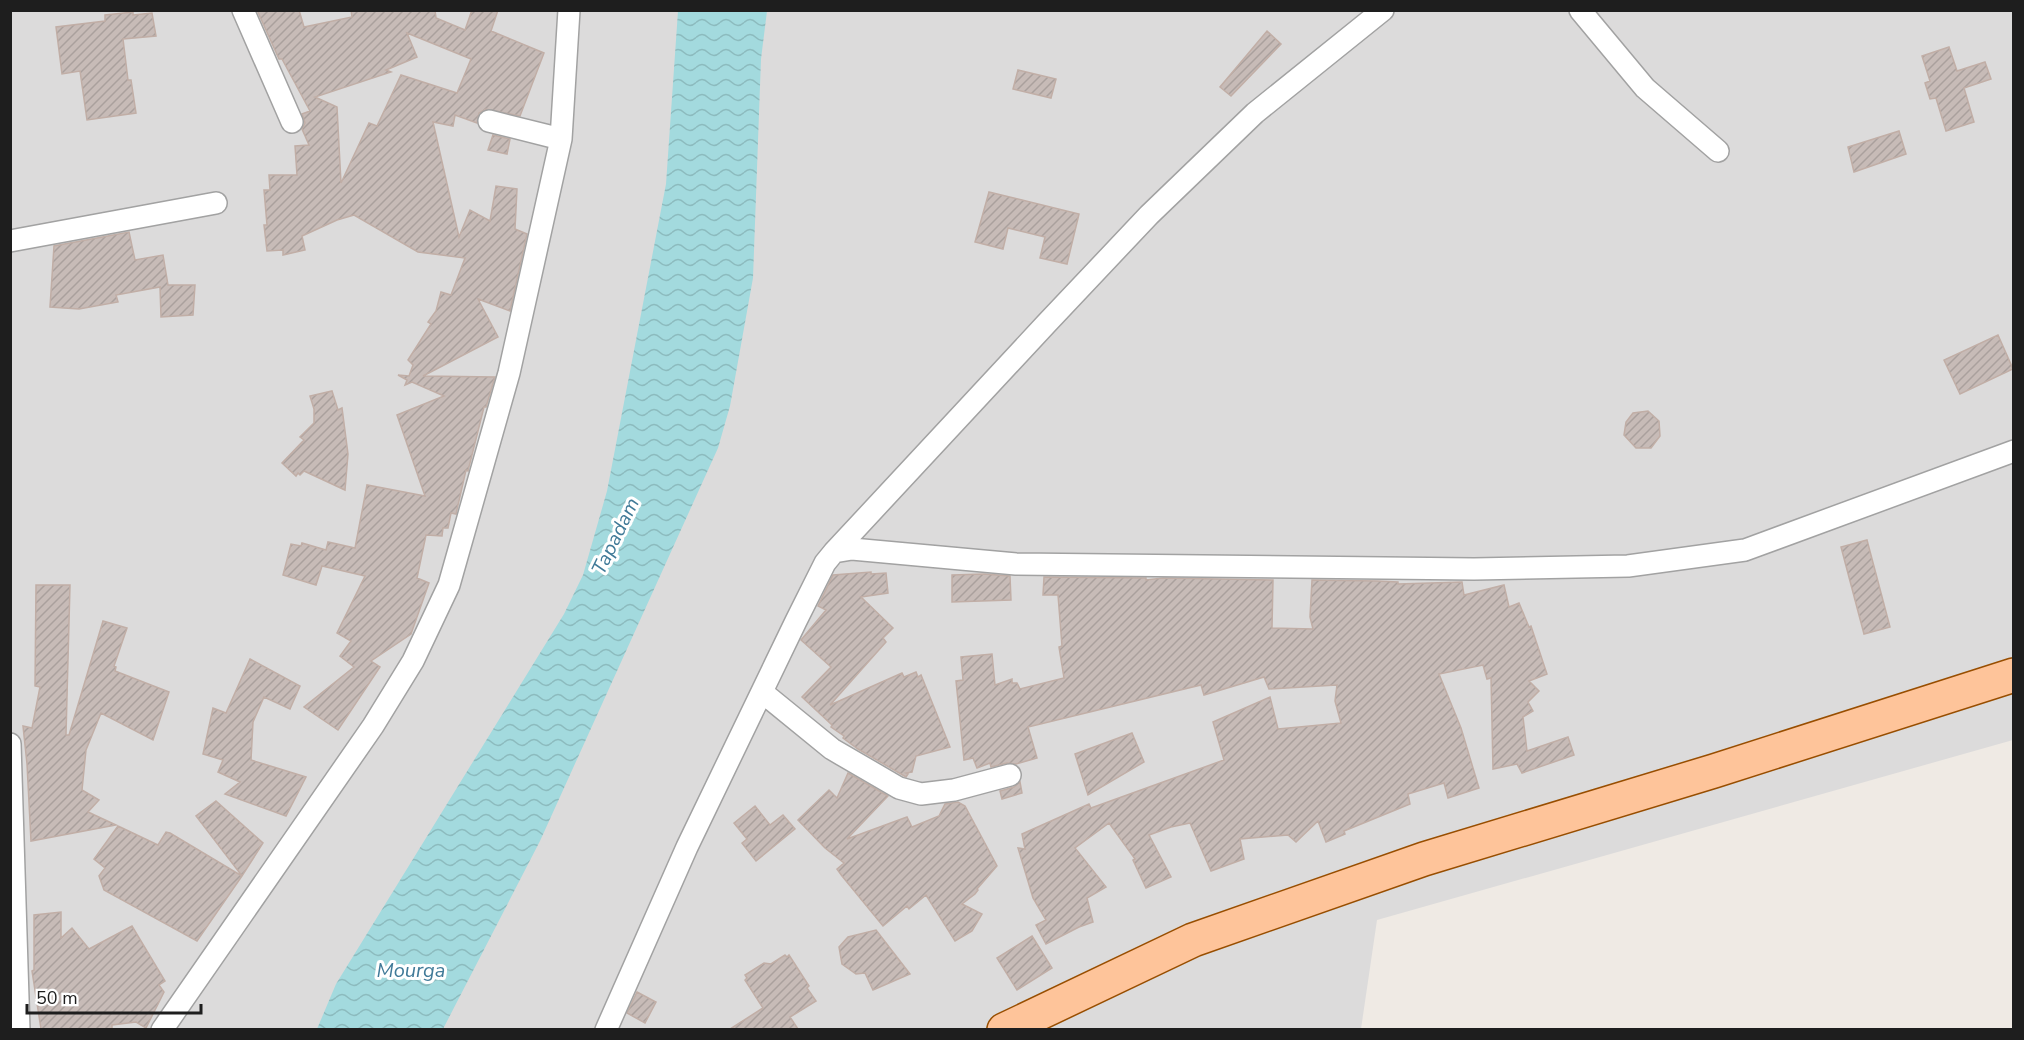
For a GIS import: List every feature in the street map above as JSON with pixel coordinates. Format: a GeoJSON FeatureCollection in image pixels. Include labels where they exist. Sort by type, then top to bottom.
{"type":"FeatureCollection","features":[{"type":"Feature","properties":{"kind":"main road"},"geometry":{"type":"LineString","coordinates":[[1004,1029],[1193,940],[1402,866],[1714,771],[2013,675]]}},
{"type":"Feature","properties":{"kind":"street"},"geometry":{"type":"LineString","coordinates":[[243,10],[292,122]]}},
{"type":"Feature","properties":{"kind":"street"},"geometry":{"type":"LineString","coordinates":[[162,1029],[373,726],[413,661],[448,585],[509,373],[561,139],[569,10]]}},
{"type":"Feature","properties":{"kind":"street"},"geometry":{"type":"LineString","coordinates":[[606,1029],[687,847],[820,573],[834,552],[1149,215],[1254,113],[1383,10]]}},
{"type":"Feature","properties":{"kind":"street"},"geometry":{"type":"LineString","coordinates":[[1580,10],[1645,88],[1718,151]]}},
{"type":"Feature","properties":{"kind":"street"},"geometry":{"type":"LineString","coordinates":[[489,121],[561,139]]}},
{"type":"Feature","properties":{"kind":"street"},"geometry":{"type":"LineString","coordinates":[[10,241],[216,202]]}},
{"type":"Feature","properties":{"kind":"street"},"geometry":{"type":"LineString","coordinates":[[834,552],[852,549],[1016,564],[1474,569],[1628,566],[1745,550],[2013,451]]}},
{"type":"Feature","properties":{"kind":"street"},"geometry":{"type":"LineString","coordinates":[[762,692],[832,749],[899,788],[921,794],[943,792],[1010,775]]}},
{"type":"Feature","properties":{"kind":"street"},"geometry":{"type":"LineString","coordinates":[[10,744],[19,1029]]}},
{"type":"Feature","properties":{"kind":"shaded area"},"geometry":{"type":"Polygon","coordinates":[[[10,11],[2013,11],[2013,740],[1377,920],[1361,1029],[11,1029],[10,11]]]}},
{"type":"Feature","properties":{"kind":"water","name":"Mourga"},"geometry":{"type":"Polygon","coordinates":[[[678,11],[767,11],[761,59],[753,278],[730,406],[718,448],[540,841],[443,1029],[317,1029],[336,984],[564,614],[583,575],[607,491],[666,184],[678,11]]]}},
{"type":"Feature","properties":{"kind":"building"},"geometry":{"type":"Polygon","coordinates":[[[257,10],[299,10],[304,27],[352,17],[351,10],[435,10],[436,18],[465,30],[472,10],[498,10],[491,31],[544,53],[520,116],[486,109],[479,113],[477,123],[455,115],[453,126],[433,122],[459,237],[470,210],[490,221],[496,186],[517,189],[515,229],[527,234],[510,311],[478,299],[498,337],[423,376],[495,377],[486,407],[484,407],[468,471],[466,470],[456,514],[451,513],[448,528],[443,528],[442,536],[426,535],[417,578],[429,583],[411,634],[371,661],[380,667],[338,730],[304,707],[354,667],[340,656],[351,641],[337,633],[365,576],[322,566],[316,585],[283,575],[291,544],[301,546],[302,543],[326,550],[328,542],[355,548],[367,485],[425,496],[397,415],[444,396],[412,382],[405,385],[407,380],[398,375],[409,376],[413,365],[408,360],[431,324],[428,322],[436,311],[441,292],[451,295],[465,258],[418,252],[354,215],[302,236],[305,250],[283,255],[283,250],[267,251],[264,190],[270,190],[269,175],[297,175],[295,146],[309,145],[302,129],[305,123],[302,114],[310,111],[282,59],[279,59],[257,10]],[[407,33],[417,57],[386,70],[391,72],[315,97],[337,107],[341,183],[369,123],[377,126],[401,75],[457,93],[471,59],[407,33]]]}},
{"type":"Feature","properties":{"kind":"building"},"geometry":{"type":"Polygon","coordinates":[[[133,12],[133,15],[152,13],[156,36],[123,39],[128,80],[131,80],[136,113],[87,120],[80,71],[62,74],[56,27],[105,21],[105,15],[133,12]]]}},
{"type":"Feature","properties":{"kind":"building"},"geometry":{"type":"Polygon","coordinates":[[[1267,31],[1281,44],[1231,96],[1220,87],[1267,31]]]}},
{"type":"Feature","properties":{"kind":"building"},"geometry":{"type":"Polygon","coordinates":[[[1949,47],[1957,71],[1985,62],[1991,79],[1964,88],[1974,122],[1946,131],[1936,98],[1930,99],[1925,83],[1930,81],[1922,56],[1949,47]]]}},
{"type":"Feature","properties":{"kind":"building"},"geometry":{"type":"Polygon","coordinates":[[[1018,70],[1056,79],[1051,98],[1013,89],[1018,70]]]}},
{"type":"Feature","properties":{"kind":"building"},"geometry":{"type":"Polygon","coordinates":[[[1899,131],[1906,154],[1854,172],[1848,147],[1899,131]]]}},
{"type":"Feature","properties":{"kind":"building"},"geometry":{"type":"Polygon","coordinates":[[[493,135],[510,139],[507,154],[488,150],[493,135]]]}},
{"type":"Feature","properties":{"kind":"building"},"geometry":{"type":"Polygon","coordinates":[[[989,192],[1079,214],[1067,264],[1040,258],[1045,237],[1008,228],[1003,249],[975,242],[989,192]]]}},
{"type":"Feature","properties":{"kind":"building"},"geometry":{"type":"Polygon","coordinates":[[[129,232],[135,260],[163,255],[168,285],[195,285],[193,315],[161,317],[160,287],[116,295],[118,302],[79,309],[50,307],[54,246],[129,232]]]}},
{"type":"Feature","properties":{"kind":"building"},"geometry":{"type":"Polygon","coordinates":[[[1998,335],[2013,369],[1960,394],[1944,360],[1998,335]]]}},
{"type":"Feature","properties":{"kind":"building"},"geometry":{"type":"Polygon","coordinates":[[[332,391],[338,410],[342,408],[348,454],[345,490],[304,471],[296,476],[282,463],[304,440],[300,437],[314,423],[314,409],[310,396],[332,391]]]}},
{"type":"Feature","properties":{"kind":"building"},"geometry":{"type":"Polygon","coordinates":[[[1648,411],[1659,421],[1660,436],[1651,448],[1636,448],[1624,435],[1626,422],[1633,413],[1648,411]]]}},
{"type":"Feature","properties":{"kind":"building"},"geometry":{"type":"Polygon","coordinates":[[[1867,540],[1890,627],[1864,634],[1841,547],[1867,540]]]}},
{"type":"Feature","properties":{"kind":"building"},"geometry":{"type":"Polygon","coordinates":[[[871,572],[871,574],[886,573],[888,593],[861,597],[893,628],[883,638],[886,642],[830,705],[902,673],[904,677],[916,672],[918,677],[921,675],[950,747],[916,756],[912,772],[906,773],[908,774],[906,777],[843,738],[844,736],[831,727],[832,725],[802,697],[831,667],[801,640],[826,610],[818,606],[833,575],[871,572]]]}},
{"type":"Feature","properties":{"kind":"building"},"geometry":{"type":"Polygon","coordinates":[[[952,575],[1010,576],[1011,600],[952,602],[952,575]]]}},
{"type":"Feature","properties":{"kind":"building"},"geometry":{"type":"Polygon","coordinates":[[[1044,577],[1273,580],[1272,628],[1313,629],[1310,617],[1312,580],[1377,581],[1398,582],[1398,584],[1462,582],[1464,595],[1504,585],[1509,607],[1519,603],[1529,627],[1531,626],[1547,674],[1529,681],[1539,691],[1528,702],[1533,711],[1523,717],[1527,751],[1568,737],[1574,755],[1522,773],[1517,764],[1493,769],[1491,678],[1487,679],[1483,665],[1439,674],[1461,728],[1479,788],[1448,798],[1444,783],[1408,794],[1410,804],[1344,831],[1345,834],[1326,842],[1318,821],[1296,842],[1288,835],[1240,839],[1244,859],[1211,871],[1190,823],[1171,827],[1149,835],[1171,877],[1146,888],[1133,860],[1135,859],[1109,823],[1075,848],[1106,887],[1087,898],[1093,922],[1046,944],[1036,925],[1046,920],[1033,898],[1018,848],[1025,849],[1022,834],[1089,804],[1091,808],[1224,760],[1213,722],[1270,697],[1278,729],[1341,723],[1335,701],[1337,685],[1269,689],[1264,677],[1204,695],[1201,685],[1028,727],[1037,758],[1016,764],[1007,763],[991,767],[990,763],[977,768],[973,758],[964,760],[956,681],[963,680],[961,657],[992,654],[995,685],[1012,679],[1012,683],[1017,683],[1020,689],[1064,678],[1059,647],[1062,646],[1058,595],[1043,595],[1044,577]]]}},
{"type":"Feature","properties":{"kind":"building"},"geometry":{"type":"Polygon","coordinates":[[[36,585],[70,585],[66,735],[69,735],[103,621],[127,628],[114,666],[115,671],[169,692],[153,740],[101,713],[86,750],[82,790],[99,800],[88,812],[116,825],[31,841],[23,726],[32,728],[40,687],[35,686],[36,585]]]}},
{"type":"Feature","properties":{"kind":"building"},"geometry":{"type":"Polygon","coordinates":[[[250,659],[300,686],[290,709],[264,697],[253,722],[251,760],[306,777],[286,816],[225,794],[240,782],[218,772],[223,760],[203,754],[213,708],[226,713],[250,659]]]}},
{"type":"Feature","properties":{"kind":"building"},"geometry":{"type":"Polygon","coordinates":[[[1132,733],[1144,762],[1088,795],[1075,754],[1132,733]]]}},
{"type":"Feature","properties":{"kind":"building"},"geometry":{"type":"Polygon","coordinates":[[[848,773],[888,796],[847,839],[907,817],[912,827],[939,816],[945,804],[958,802],[965,806],[997,866],[975,894],[962,904],[982,914],[972,931],[955,941],[926,895],[909,909],[907,906],[883,926],[837,869],[844,863],[825,848],[798,820],[829,790],[837,798],[848,773]]]}},
{"type":"Feature","properties":{"kind":"building"},"geometry":{"type":"Polygon","coordinates":[[[1020,782],[1022,793],[1002,799],[1000,791],[1014,787],[1020,782]]]}},
{"type":"Feature","properties":{"kind":"building"},"geometry":{"type":"Polygon","coordinates":[[[216,801],[263,843],[242,876],[196,816],[216,801]]]}},
{"type":"Feature","properties":{"kind":"building"},"geometry":{"type":"Polygon","coordinates":[[[755,806],[770,825],[783,815],[795,829],[756,861],[742,843],[747,839],[734,823],[755,806]]]}},
{"type":"Feature","properties":{"kind":"building"},"geometry":{"type":"Polygon","coordinates":[[[118,826],[158,845],[166,832],[170,833],[242,876],[197,941],[104,890],[99,876],[105,868],[94,859],[118,826]]]}},
{"type":"Feature","properties":{"kind":"building"},"geometry":{"type":"Polygon","coordinates":[[[61,912],[61,938],[72,928],[89,949],[132,926],[165,981],[159,985],[164,992],[146,1028],[136,1022],[112,1025],[112,1029],[41,1029],[32,971],[34,970],[34,915],[61,912]]]}},
{"type":"Feature","properties":{"kind":"building"},"geometry":{"type":"Polygon","coordinates":[[[876,930],[910,974],[873,990],[865,973],[856,974],[842,964],[839,947],[848,937],[876,930]]]}},
{"type":"Feature","properties":{"kind":"building"},"geometry":{"type":"Polygon","coordinates":[[[1032,936],[1052,968],[1017,990],[997,958],[1032,936]]]}},
{"type":"Feature","properties":{"kind":"building"},"geometry":{"type":"Polygon","coordinates":[[[785,955],[787,957],[789,955],[816,1001],[790,1017],[798,1029],[730,1029],[763,1008],[745,980],[747,978],[745,975],[764,963],[771,964],[785,955]]]}},
{"type":"Feature","properties":{"kind":"building"},"geometry":{"type":"Polygon","coordinates":[[[637,992],[656,1002],[645,1023],[627,1013],[637,992]]]}},
{"type":"Feature","properties":{"kind":"water label","name":"Tapadam"},"geometry":{"type":"Point","coordinates":[615,536]}}]}
